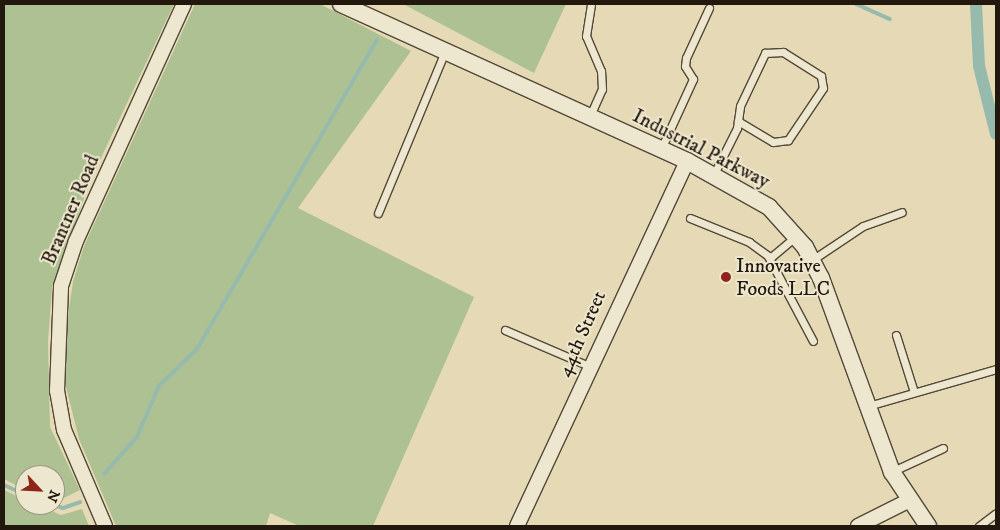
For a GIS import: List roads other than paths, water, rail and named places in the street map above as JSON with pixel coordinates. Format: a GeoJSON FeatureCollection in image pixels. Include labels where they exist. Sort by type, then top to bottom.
{"type":"FeatureCollection","features":[{"type":"Feature","properties":{"kind":"street","name":"Brantner Road"},"geometry":{"type":"LineString","coordinates":[[105,526],[64,430],[57,390],[61,286],[76,241],[184,4]]}},
{"type":"Feature","properties":{"kind":"street","name":"Industrial Parkway"},"geometry":{"type":"LineString","coordinates":[[341,4],[687,161],[714,174],[769,207],[797,236],[812,260],[830,296],[892,472],[928,526]]}},
{"type":"Feature","properties":{"kind":"street","name":"44th Street"},"geometry":{"type":"LineString","coordinates":[[517,526],[589,366],[687,161]]}},
{"type":"Feature","properties":{"kind":"street"},"geometry":{"type":"LineString","coordinates":[[858,526],[910,500]]}},
{"type":"Feature","properties":{"kind":"lane"},"geometry":{"type":"LineString","coordinates":[[589,118],[602,89],[601,71],[586,36],[591,4]]}},
{"type":"Feature","properties":{"kind":"lane"},"geometry":{"type":"LineString","coordinates":[[661,150],[693,79],[685,66],[686,58],[709,8]]}},
{"type":"Feature","properties":{"kind":"lane"},"geometry":{"type":"LineString","coordinates":[[378,213],[445,51]]}},
{"type":"Feature","properties":{"kind":"lane"},"geometry":{"type":"LineString","coordinates":[[714,174],[738,121],[740,106],[765,53],[783,52],[821,76],[823,88],[788,140],[773,142],[738,121]]}},
{"type":"Feature","properties":{"kind":"lane"},"geometry":{"type":"LineString","coordinates":[[812,260],[863,226],[902,212]]}},
{"type":"Feature","properties":{"kind":"lane"},"geometry":{"type":"LineString","coordinates":[[690,218],[749,242],[770,258],[813,341]]}},
{"type":"Feature","properties":{"kind":"lane"},"geometry":{"type":"LineString","coordinates":[[770,258],[797,236]]}},
{"type":"Feature","properties":{"kind":"lane"},"geometry":{"type":"LineString","coordinates":[[505,330],[589,366]]}},
{"type":"Feature","properties":{"kind":"lane"},"geometry":{"type":"LineString","coordinates":[[896,335],[914,392]]}},
{"type":"Feature","properties":{"kind":"lane"},"geometry":{"type":"LineString","coordinates":[[868,406],[996,369]]}},
{"type":"Feature","properties":{"kind":"lane"},"geometry":{"type":"LineString","coordinates":[[892,472],[943,448]]}},
{"type":"Feature","properties":{"kind":"lane"},"geometry":{"type":"LineString","coordinates":[[980,526],[996,513]]}},
{"type":"Feature","properties":{"kind":"waterway"},"geometry":{"type":"LineString","coordinates":[[856,4],[890,19]]}},
{"type":"Feature","properties":{"kind":"waterway"},"geometry":{"type":"LineString","coordinates":[[976,4],[979,66],[996,134]]}},
{"type":"Feature","properties":{"kind":"waterway"},"geometry":{"type":"LineString","coordinates":[[104,474],[137,437],[159,386],[197,349],[377,40]]}},
{"type":"Feature","properties":{"kind":"waterway"},"geometry":{"type":"LineString","coordinates":[[4,485],[15,490]]}},
{"type":"Feature","properties":{"kind":"waterway"},"geometry":{"type":"LineString","coordinates":[[65,507],[80,502]]}},
{"type":"Feature","properties":{"kind":"place","name":"Innovative Foods LLC"},"geometry":{"type":"Point","coordinates":[726,277]}}]}
